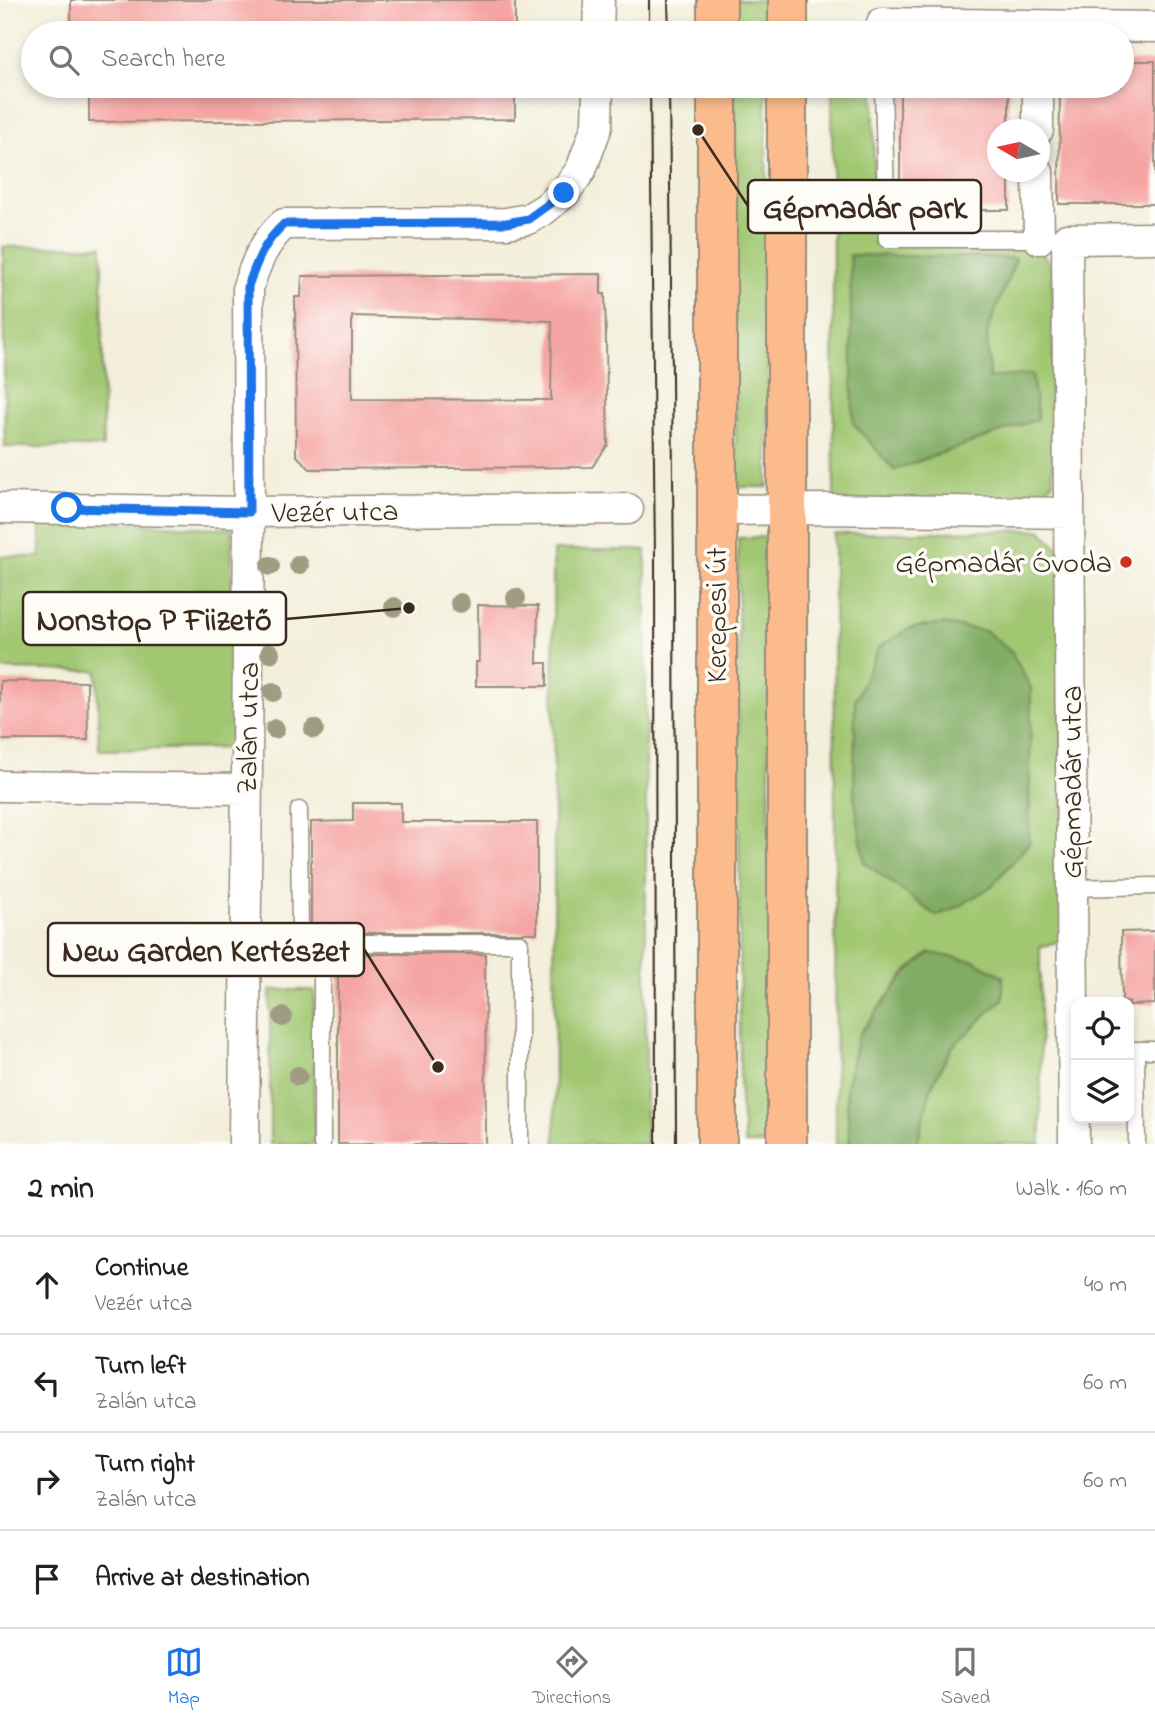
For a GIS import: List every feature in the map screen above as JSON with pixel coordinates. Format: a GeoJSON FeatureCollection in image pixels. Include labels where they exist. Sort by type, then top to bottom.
{"type":"FeatureCollection","features":[{"type":"Feature","properties":{"kind":"main road"},"geometry":{"type":"LineString","coordinates":[[717,0],[717,21]]}},
{"type":"Feature","properties":{"kind":"main road"},"geometry":{"type":"LineString","coordinates":[[788,0],[788,21]]}},
{"type":"Feature","properties":{"kind":"main road","name":"Kerepesi út"},"geometry":{"type":"LineString","coordinates":[[717,98],[717,1144]]}},
{"type":"Feature","properties":{"kind":"main road"},"geometry":{"type":"LineString","coordinates":[[787,1144],[788,98]]}},
{"type":"Feature","properties":{"kind":"street"},"geometry":{"type":"LineString","coordinates":[[598,0],[598,21]]}},
{"type":"Feature","properties":{"kind":"street"},"geometry":{"type":"LineString","coordinates":[[1134,27],[1155,27]]}},
{"type":"Feature","properties":{"kind":"street","name":"Zalán utca"},"geometry":{"type":"LineString","coordinates":[[244,1144],[253,776],[248,286],[259,254],[271,236],[284,224],[507,223],[528,219],[564,193],[581,170],[597,126],[598,98]]}},
{"type":"Feature","properties":{"kind":"street"},"geometry":{"type":"LineString","coordinates":[[1038,98],[1038,119]]}},
{"type":"Feature","properties":{"kind":"street","name":"Gépmadár utca"},"geometry":{"type":"LineString","coordinates":[[1040,182],[1053,239],[1069,513],[1074,997]]}},
{"type":"Feature","properties":{"kind":"street"},"geometry":{"type":"LineString","coordinates":[[1053,239],[1155,238]]}},
{"type":"Feature","properties":{"kind":"street","name":"Vezér utca"},"geometry":{"type":"LineString","coordinates":[[0,508],[249,512],[628,509]]}},
{"type":"Feature","properties":{"kind":"street"},"geometry":{"type":"LineString","coordinates":[[716,510],[1069,513]]}},
{"type":"Feature","properties":{"kind":"street"},"geometry":{"type":"LineString","coordinates":[[0,786],[253,776]]}},
{"type":"Feature","properties":{"kind":"street","name":"Gépmadár utca"},"geometry":{"type":"LineString","coordinates":[[1074,1144],[1075,1060]]}},
{"type":"Feature","properties":{"kind":"lane"},"geometry":{"type":"LineString","coordinates":[[883,98],[887,239],[1053,239]]}},
{"type":"Feature","properties":{"kind":"lane"},"geometry":{"type":"LineString","coordinates":[[299,810],[300,943],[520,943],[520,1144]]}},
{"type":"Feature","properties":{"kind":"lane"},"geometry":{"type":"LineString","coordinates":[[1072,888],[1155,886]]}},
{"type":"Feature","properties":{"kind":"lane"},"geometry":{"type":"LineString","coordinates":[[321,1144],[322,943]]}},
{"type":"Feature","properties":{"kind":"lane"},"geometry":{"type":"LineString","coordinates":[[1134,1050],[1155,1049]]}},
{"type":"Feature","properties":{"kind":"lane"},"geometry":{"type":"LineString","coordinates":[[1133,1060],[1137,1144]]}},
{"type":"Feature","properties":{"kind":"green space"},"geometry":{"type":"Polygon","coordinates":[[[733,0],[766,0],[766,21],[734,21],[733,0]]]}},
{"type":"Feature","properties":{"kind":"green space"},"geometry":{"type":"Polygon","coordinates":[[[734,98],[766,98],[768,487],[736,487],[734,98]]]}},
{"type":"Feature","properties":{"kind":"green space"},"geometry":{"type":"Polygon","coordinates":[[[832,98],[874,98],[874,244],[1029,245],[1044,256],[1051,267],[1053,482],[1042,495],[1031,502],[834,501],[832,98]],[[850,255],[989,378],[987,333],[1016,259],[850,255]]]}},
{"type":"Feature","properties":{"kind":"green space"},"geometry":{"type":"Polygon","coordinates":[[[102,246],[103,447],[5,447],[3,247],[102,246]]]}},
{"type":"Feature","properties":{"kind":"green space"},"geometry":{"type":"Polygon","coordinates":[[[850,255],[1016,258],[987,333],[989,378],[1032,374],[1038,419],[894,470],[853,423],[850,255]]]}},
{"type":"Feature","properties":{"kind":"green space"},"geometry":{"type":"Polygon","coordinates":[[[40,518],[232,529],[232,748],[99,750],[97,671],[0,669],[0,556],[40,557],[40,518]]]}},
{"type":"Feature","properties":{"kind":"green space"},"geometry":{"type":"Polygon","coordinates":[[[1041,530],[1058,548],[1066,939],[1040,947],[1041,1144],[917,1144],[931,1087],[952,1047],[1003,998],[930,953],[907,971],[858,1036],[846,1088],[850,1144],[836,1144],[834,534],[1041,530]]]}},
{"type":"Feature","properties":{"kind":"green space"},"geometry":{"type":"Polygon","coordinates":[[[768,537],[771,1144],[745,1144],[740,1101],[738,538],[768,537]]]}},
{"type":"Feature","properties":{"kind":"green space"},"geometry":{"type":"Polygon","coordinates":[[[553,550],[646,550],[646,1144],[555,1144],[553,550]]]}},
{"type":"Feature","properties":{"kind":"green space"},"geometry":{"type":"Polygon","coordinates":[[[942,624],[986,631],[1012,653],[1031,688],[1029,843],[992,886],[958,907],[936,916],[864,862],[854,795],[855,700],[879,647],[911,628],[942,624]]]}},
{"type":"Feature","properties":{"kind":"green space"},"geometry":{"type":"Polygon","coordinates":[[[930,953],[975,961],[1003,976],[1003,999],[952,1047],[931,1087],[917,1144],[850,1144],[846,1088],[858,1036],[908,971],[930,953]]]}},
{"type":"Feature","properties":{"kind":"green space"},"geometry":{"type":"Polygon","coordinates":[[[270,990],[314,990],[314,1144],[270,1144],[270,990]]]}},
{"type":"Feature","properties":{"kind":"building"},"geometry":{"type":"Polygon","coordinates":[[[71,0],[515,0],[515,21],[71,21],[71,0]]]}},
{"type":"Feature","properties":{"kind":"building"},"geometry":{"type":"Polygon","coordinates":[[[1134,61],[1155,61],[1155,204],[1059,204],[1060,98],[1134,98],[1134,61]]]}},
{"type":"Feature","properties":{"kind":"building"},"geometry":{"type":"Polygon","coordinates":[[[89,98],[515,98],[515,119],[89,122],[89,98]]]}},
{"type":"Feature","properties":{"kind":"building"},"geometry":{"type":"Polygon","coordinates":[[[900,98],[1009,98],[1009,119],[987,119],[987,182],[1009,182],[1009,210],[900,210],[900,98]]]}},
{"type":"Feature","properties":{"kind":"building"},"geometry":{"type":"Polygon","coordinates":[[[601,274],[601,294],[605,294],[608,445],[592,467],[310,469],[296,455],[295,297],[301,297],[302,276],[601,274]],[[352,316],[352,399],[551,400],[552,321],[352,316]]]}},
{"type":"Feature","properties":{"kind":"building"},"geometry":{"type":"Polygon","coordinates":[[[478,605],[538,606],[537,663],[547,663],[547,686],[476,686],[476,662],[479,662],[478,605]]]}},
{"type":"Feature","properties":{"kind":"building"},"geometry":{"type":"Polygon","coordinates":[[[0,681],[87,682],[88,740],[0,740],[0,681]]]}},
{"type":"Feature","properties":{"kind":"building"},"geometry":{"type":"Polygon","coordinates":[[[353,803],[401,803],[401,822],[537,822],[537,933],[311,933],[311,822],[353,821],[353,803]]]}},
{"type":"Feature","properties":{"kind":"building"},"geometry":{"type":"Polygon","coordinates":[[[1155,931],[1155,1004],[1134,1005],[1134,997],[1122,997],[1121,932],[1155,931]]]}},
{"type":"Feature","properties":{"kind":"building"},"geometry":{"type":"Polygon","coordinates":[[[338,954],[485,954],[486,1144],[338,1144],[338,954]]]}},
{"type":"Feature","properties":{"kind":"tram line"},"geometry":{"type":"LineString","coordinates":[[649,0],[649,21]]}},
{"type":"Feature","properties":{"kind":"tram line"},"geometry":{"type":"LineString","coordinates":[[668,0],[669,21]]}},
{"type":"Feature","properties":{"kind":"tram line"},"geometry":{"type":"LineString","coordinates":[[650,98],[655,559],[656,1144]]}},
{"type":"Feature","properties":{"kind":"tram line"},"geometry":{"type":"LineString","coordinates":[[669,98],[676,1144]]}},
{"type":"Feature","properties":{"kind":"place","name":"Gépmadár park"},"geometry":{"type":"Point","coordinates":[698,130]}},
{"type":"Feature","properties":{"kind":"place","name":"Gépmadár Óvoda"},"geometry":{"type":"Point","coordinates":[1126,562]}},
{"type":"Feature","properties":{"kind":"place","name":"Nonstop P Fiizető"},"geometry":{"type":"Point","coordinates":[409,608]}},
{"type":"Feature","properties":{"kind":"place","name":"New Garden Kertészet"},"geometry":{"type":"Point","coordinates":[438,1067]}},
{"type":"Feature","properties":{"kind":"route"},"geometry":{"type":"LineString","coordinates":[[67,508],[249,512],[248,286],[259,254],[271,236],[284,224],[507,223],[528,219],[564,193]]}}]}
